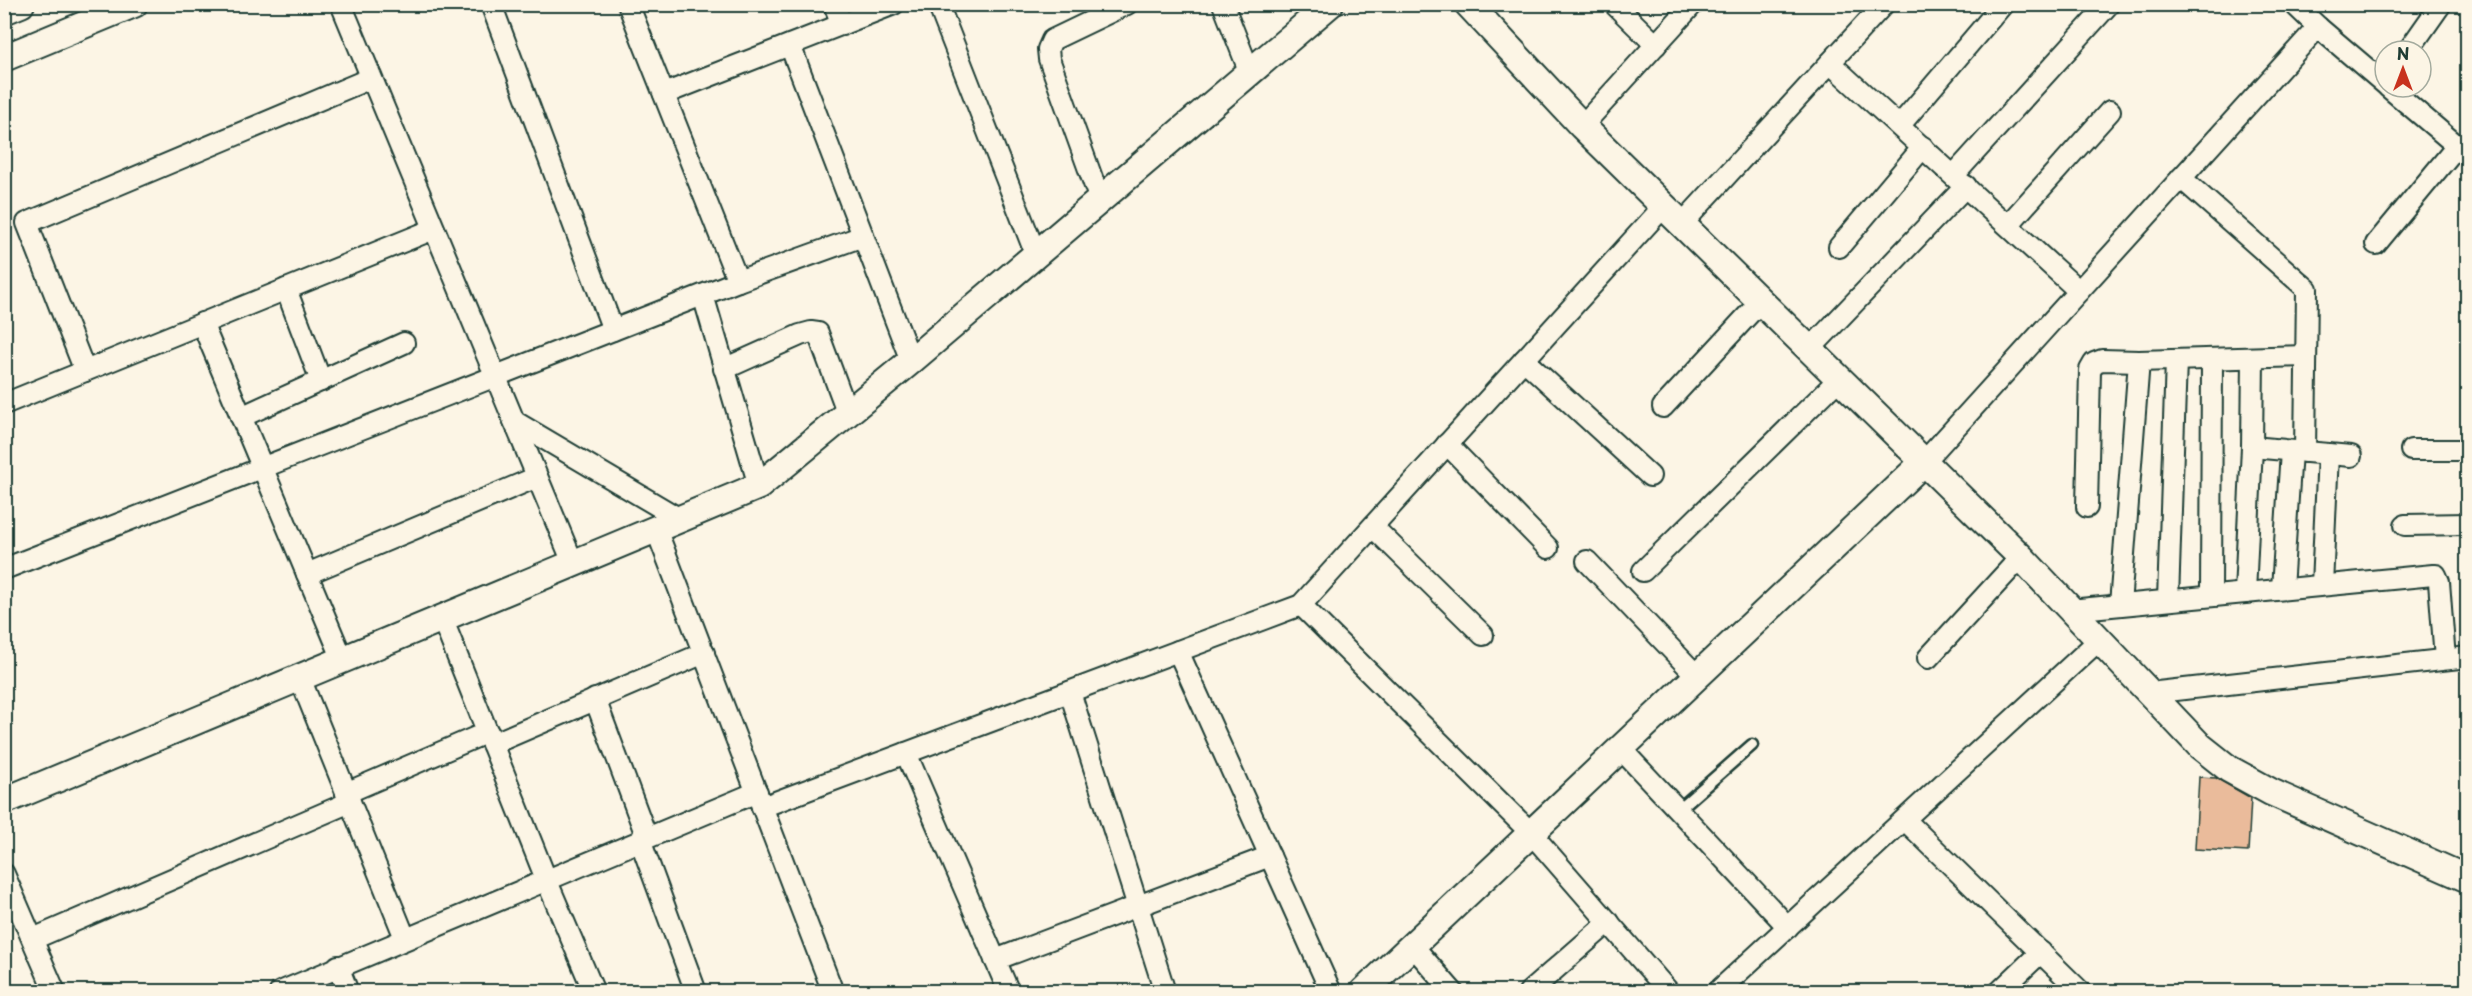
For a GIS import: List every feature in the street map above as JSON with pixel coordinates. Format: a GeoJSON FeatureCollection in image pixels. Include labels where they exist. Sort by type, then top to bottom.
{"type":"FeatureCollection","features":[{"type":"Feature","properties":{"kind":"street"},"geometry":{"type":"LineString","coordinates":[[4,58],[134,4]]}},
{"type":"Feature","properties":{"kind":"street"},"geometry":{"type":"LineString","coordinates":[[340,4],[573,564]]}},
{"type":"Feature","properties":{"kind":"street"},"geometry":{"type":"LineString","coordinates":[[491,4],[613,330]]}},
{"type":"Feature","properties":{"kind":"street"},"geometry":{"type":"LineString","coordinates":[[628,4],[738,281]]}},
{"type":"Feature","properties":{"kind":"street"},"geometry":{"type":"LineString","coordinates":[[834,4],[842,25]]}},
{"type":"Feature","properties":{"kind":"street"},"geometry":{"type":"LineString","coordinates":[[664,94],[894,4]]}},
{"type":"Feature","properties":{"kind":"street"},"geometry":{"type":"LineString","coordinates":[[938,4],[1036,255]]}},
{"type":"Feature","properties":{"kind":"street"},"geometry":{"type":"LineString","coordinates":[[1100,200],[1049,59],[1048,49],[1052,40],[1127,4]]}},
{"type":"Feature","properties":{"kind":"street"},"geometry":{"type":"LineString","coordinates":[[1223,4],[1250,73]]}},
{"type":"Feature","properties":{"kind":"street"},"geometry":{"type":"LineString","coordinates":[[1468,4],[1582,126],[2021,557],[2098,641],[2200,746],[2229,769],[2271,792],[2468,879]]}},
{"type":"Feature","properties":{"kind":"street"},"geometry":{"type":"LineString","coordinates":[[1614,4],[1656,45]]}},
{"type":"Feature","properties":{"kind":"street"},"geometry":{"type":"LineString","coordinates":[[1582,126],[1693,4]]}},
{"type":"Feature","properties":{"kind":"street"},"geometry":{"type":"LineString","coordinates":[[280,992],[643,839],[906,753],[1301,605],[1524,360],[1830,63],[1884,4]]}},
{"type":"Feature","properties":{"kind":"street"},"geometry":{"type":"LineString","coordinates":[[1900,125],[2003,4]]}},
{"type":"Feature","properties":{"kind":"street"},"geometry":{"type":"LineString","coordinates":[[1810,349],[1960,180],[2109,4]]}},
{"type":"Feature","properties":{"kind":"street"},"geometry":{"type":"LineString","coordinates":[[2295,4],[2318,27],[2373,73]]}},
{"type":"Feature","properties":{"kind":"street"},"geometry":{"type":"LineString","coordinates":[[2417,39],[2442,4]]}},
{"type":"Feature","properties":{"kind":"street"},"geometry":{"type":"LineString","coordinates":[[4,801],[759,486],[911,361],[1327,6]]}},
{"type":"Feature","properties":{"kind":"street"},"geometry":{"type":"LineString","coordinates":[[1364,991],[1924,462],[2318,27]]}},
{"type":"Feature","properties":{"kind":"street"},"geometry":{"type":"LineString","coordinates":[[790,45],[911,361]]}},
{"type":"Feature","properties":{"kind":"street"},"geometry":{"type":"LineString","coordinates":[[1830,63],[2079,291]]}},
{"type":"Feature","properties":{"kind":"street"},"geometry":{"type":"LineString","coordinates":[[85,371],[27,223],[370,78]]}},
{"type":"Feature","properties":{"kind":"street"},"geometry":{"type":"LineString","coordinates":[[2376,244],[2462,150],[2403,99]]}},
{"type":"Feature","properties":{"kind":"street"},"geometry":{"type":"LineString","coordinates":[[2008,225],[2110,111]]}},
{"type":"Feature","properties":{"kind":"street"},"geometry":{"type":"LineString","coordinates":[[1839,247],[1923,147]]}},
{"type":"Feature","properties":{"kind":"street"},"geometry":{"type":"LineString","coordinates":[[2181,178],[2307,289],[2306,356],[2298,452],[2282,589]]}},
{"type":"Feature","properties":{"kind":"street"},"geometry":{"type":"LineString","coordinates":[[4,404],[434,229]]}},
{"type":"Feature","properties":{"kind":"street"},"geometry":{"type":"LineString","coordinates":[[4,569],[738,281],[863,236]]}},
{"type":"Feature","properties":{"kind":"street"},"geometry":{"type":"LineString","coordinates":[[286,289],[321,381]]}},
{"type":"Feature","properties":{"kind":"street"},"geometry":{"type":"LineString","coordinates":[[703,295],[759,486]]}},
{"type":"Feature","properties":{"kind":"street"},"geometry":{"type":"LineString","coordinates":[[1663,407],[1761,301]]}},
{"type":"Feature","properties":{"kind":"street"},"geometry":{"type":"LineString","coordinates":[[202,323],[343,660]]}},
{"type":"Feature","properties":{"kind":"street"},"geometry":{"type":"LineString","coordinates":[[724,369],[801,335],[811,332],[818,333],[848,414]]}},
{"type":"Feature","properties":{"kind":"street"},"geometry":{"type":"LineString","coordinates":[[241,417],[404,343]]}},
{"type":"Feature","properties":{"kind":"street"},"geometry":{"type":"LineString","coordinates":[[2087,507],[2090,370],[2094,363],[2102,360],[2306,356]]}},
{"type":"Feature","properties":{"kind":"street"},"geometry":{"type":"LineString","coordinates":[[2245,593],[2252,447],[2253,358]]}},
{"type":"Feature","properties":{"kind":"street"},"geometry":{"type":"LineString","coordinates":[[2211,596],[2212,359]]}},
{"type":"Feature","properties":{"kind":"street"},"geometry":{"type":"LineString","coordinates":[[1524,360],[1650,476]]}},
{"type":"Feature","properties":{"kind":"street"},"geometry":{"type":"LineString","coordinates":[[2169,600],[2176,360]]}},
{"type":"Feature","properties":{"kind":"street"},"geometry":{"type":"LineString","coordinates":[[2120,605],[2139,361]]}},
{"type":"Feature","properties":{"kind":"street"},"geometry":{"type":"LineString","coordinates":[[1643,571],[1840,378]]}},
{"type":"Feature","properties":{"kind":"street"},"geometry":{"type":"LineString","coordinates":[[513,421],[680,519]]}},
{"type":"Feature","properties":{"kind":"street"},"geometry":{"type":"LineString","coordinates":[[1447,444],[1548,548]]}},
{"type":"Feature","properties":{"kind":"street"},"geometry":{"type":"LineString","coordinates":[[2252,447],[2351,456]]}},
{"type":"Feature","properties":{"kind":"street"},"geometry":{"type":"LineString","coordinates":[[2411,450],[2468,450]]}},
{"type":"Feature","properties":{"kind":"street"},"geometry":{"type":"LineString","coordinates":[[2322,585],[2328,454]]}},
{"type":"Feature","properties":{"kind":"street"},"geometry":{"type":"LineString","coordinates":[[307,574],[537,477]]}},
{"type":"Feature","properties":{"kind":"street"},"geometry":{"type":"LineString","coordinates":[[2405,525],[2468,524]]}},
{"type":"Feature","properties":{"kind":"street"},"geometry":{"type":"LineString","coordinates":[[1372,527],[1483,635]]}},
{"type":"Feature","properties":{"kind":"street"},"geometry":{"type":"LineString","coordinates":[[656,529],[833,992]]}},
{"type":"Feature","properties":{"kind":"street"},"geometry":{"type":"LineString","coordinates":[[1928,658],[2021,557]]}},
{"type":"Feature","properties":{"kind":"street"},"geometry":{"type":"LineString","coordinates":[[1587,561],[1697,676]]}},
{"type":"Feature","properties":{"kind":"street"},"geometry":{"type":"LineString","coordinates":[[2070,610],[2436,575],[2439,582],[2445,659]]}},
{"type":"Feature","properties":{"kind":"street"},"geometry":{"type":"LineString","coordinates":[[1301,605],[1531,833],[1669,992]]}},
{"type":"Feature","properties":{"kind":"street"},"geometry":{"type":"LineString","coordinates":[[442,618],[546,879],[594,992]]}},
{"type":"Feature","properties":{"kind":"street"},"geometry":{"type":"LineString","coordinates":[[1717,992],[2098,641]]}},
{"type":"Feature","properties":{"kind":"street"},"geometry":{"type":"LineString","coordinates":[[1178,651],[1331,992]]}},
{"type":"Feature","properties":{"kind":"street"},"geometry":{"type":"LineString","coordinates":[[33,939],[348,798],[490,738],[595,699],[704,653]]}},
{"type":"Feature","properties":{"kind":"street"},"geometry":{"type":"LineString","coordinates":[[2149,693],[2468,657]]}},
{"type":"Feature","properties":{"kind":"street"},"geometry":{"type":"LineString","coordinates":[[300,678],[405,938]]}},
{"type":"Feature","properties":{"kind":"street"},"geometry":{"type":"LineString","coordinates":[[1070,692],[1165,992]]}},
{"type":"Feature","properties":{"kind":"street"},"geometry":{"type":"LineString","coordinates":[[595,699],[696,992]]}},
{"type":"Feature","properties":{"kind":"street"},"geometry":{"type":"LineString","coordinates":[[1620,748],[1788,927]]}},
{"type":"Feature","properties":{"kind":"street"},"geometry":{"type":"LineString","coordinates":[[906,753],[1009,992]]}},
{"type":"Feature","properties":{"kind":"street"},"geometry":{"type":"LineString","coordinates":[[1905,820],[2081,992]]}},
{"type":"Feature","properties":{"kind":"street"},"geometry":{"type":"LineString","coordinates":[[995,960],[1270,856]]}},
{"type":"Feature","properties":{"kind":"street"},"geometry":{"type":"LineString","coordinates":[[4,874],[55,992]]}},
{"type":"Feature","properties":{"kind":"street"},"geometry":{"type":"LineString","coordinates":[[1529,992],[1609,922]]}},
{"type":"Feature","properties":{"kind":"street"},"geometry":{"type":"LineString","coordinates":[[1412,945],[1453,992]]}},
{"type":"Feature","properties":{"kind":"street"},"geometry":{"type":"LineString","coordinates":[[1999,992],[2040,952]]}},
{"type":"Feature","properties":{"kind":"street"},"geometry":{"type":"LineString","coordinates":[[338,966],[348,992]]}},
{"type":"Feature","properties":{"kind":"lane"},"geometry":{"type":"LineString","coordinates":[[1678,810],[1752,745]]}},
{"type":"Feature","properties":{"kind":"building"},"geometry":{"type":"Polygon","coordinates":[[[2199,777],[2216,778],[2251,798],[2248,852],[2195,849],[2199,777]]]}}]}
